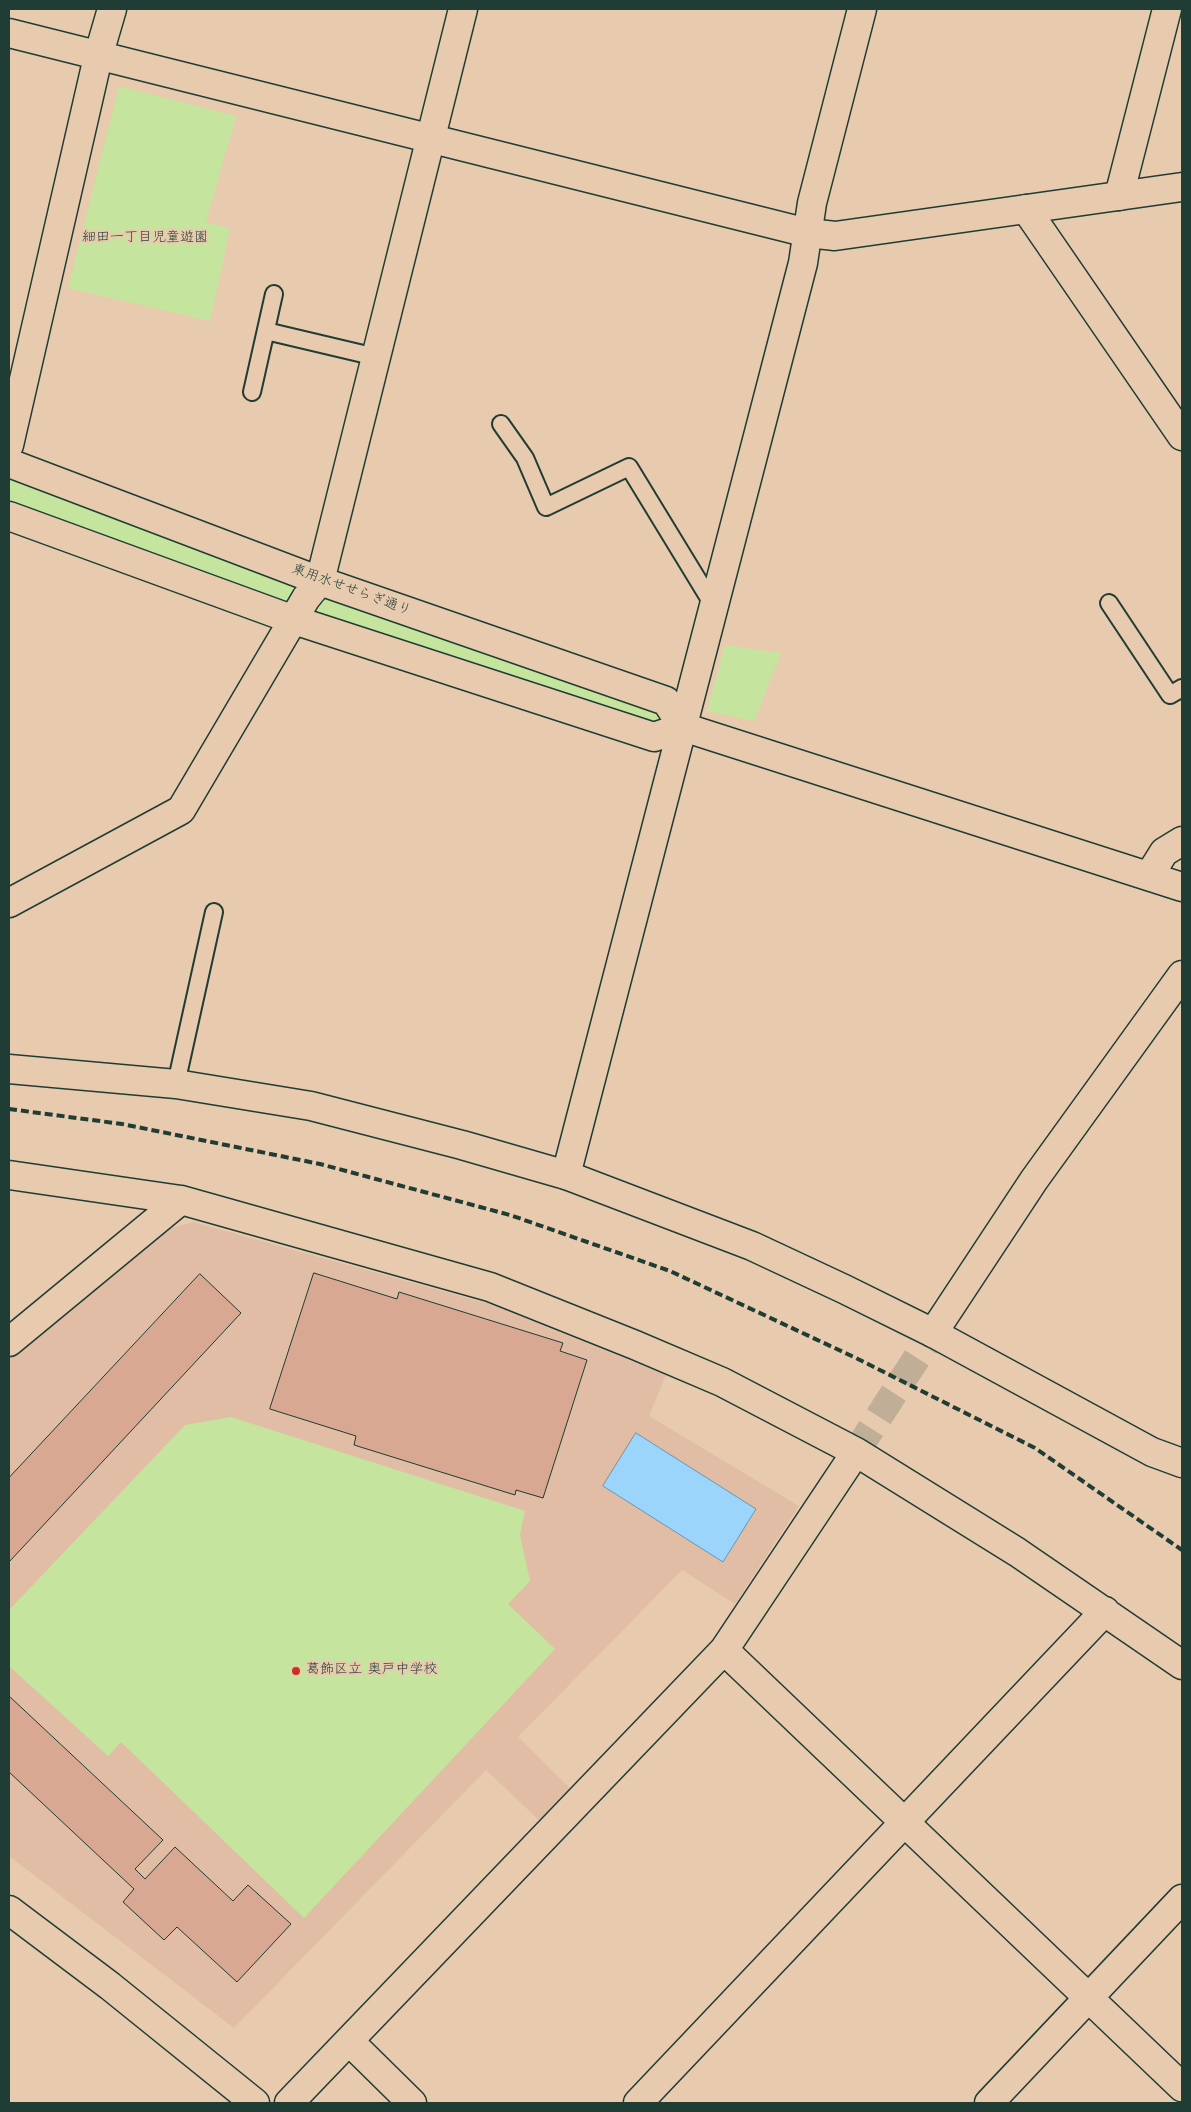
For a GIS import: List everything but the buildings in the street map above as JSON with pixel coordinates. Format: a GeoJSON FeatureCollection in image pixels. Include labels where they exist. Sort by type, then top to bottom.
{"type":"FeatureCollection","features":[{"type":"Feature","properties":{"kind":"street"},"geometry":{"type":"LineString","coordinates":[[9,445],[98,56],[112,9]]}},
{"type":"Feature","properties":{"kind":"street"},"geometry":{"type":"LineString","coordinates":[[9,903],[182,810],[306,598],[320,581],[463,9]]}},
{"type":"Feature","properties":{"kind":"street"},"geometry":{"type":"LineString","coordinates":[[566,1175],[803,262],[812,203],[862,9]]}},
{"type":"Feature","properties":{"kind":"street"},"geometry":{"type":"LineString","coordinates":[[1119,196],[1168,9]]}},
{"type":"Feature","properties":{"kind":"street"},"geometry":{"type":"LineString","coordinates":[[9,33],[808,233],[835,236],[1182,187]]}},
{"type":"Feature","properties":{"kind":"street"},"geometry":{"type":"LineString","coordinates":[[1026,209],[1182,436]]}},
{"type":"Feature","properties":{"kind":"street","name":"東用水せせらぎ通り"},"geometry":{"type":"LineString","coordinates":[[9,463],[320,581],[666,702],[683,727]]}},
{"type":"Feature","properties":{"kind":"street"},"geometry":{"type":"LineString","coordinates":[[9,516],[294,620],[654,737],[683,727],[1182,887]]}},
{"type":"Feature","properties":{"kind":"street"},"geometry":{"type":"LineString","coordinates":[[1149,876],[1164,852],[1182,842]]}},
{"type":"Feature","properties":{"kind":"street"},"geometry":{"type":"LineString","coordinates":[[933,1333],[1034,1180],[1182,975]]}},
{"type":"Feature","properties":{"kind":"street"},"geometry":{"type":"LineString","coordinates":[[9,1069],[176,1084],[311,1106],[462,1145],[566,1175],[752,1246],[933,1333],[1152,1452],[1182,1463]]}},
{"type":"Feature","properties":{"kind":"street"},"geometry":{"type":"LineString","coordinates":[[9,1176],[181,1200],[490,1287],[635,1345],[722,1382],[856,1452],[1017,1552],[1182,1665]]}},
{"type":"Feature","properties":{"kind":"street"},"geometry":{"type":"LineString","coordinates":[[9,1342],[181,1200]]}},
{"type":"Feature","properties":{"kind":"street"},"geometry":{"type":"LineString","coordinates":[[289,2103],[724,1650],[856,1452]]}},
{"type":"Feature","properties":{"kind":"street"},"geometry":{"type":"LineString","coordinates":[[638,2103],[1105,1611]]}},
{"type":"Feature","properties":{"kind":"street"},"geometry":{"type":"LineString","coordinates":[[724,1650],[1182,2087]]}},
{"type":"Feature","properties":{"kind":"street"},"geometry":{"type":"LineString","coordinates":[[989,2103],[1182,1899]]}},
{"type":"Feature","properties":{"kind":"street"},"geometry":{"type":"LineString","coordinates":[[9,1910],[110,1986],[255,2103]]}},
{"type":"Feature","properties":{"kind":"street"},"geometry":{"type":"LineString","coordinates":[[349,2041],[412,2103]]}},
{"type":"Feature","properties":{"kind":"lane"},"geometry":{"type":"LineString","coordinates":[[252,392],[274,294]]}},
{"type":"Feature","properties":{"kind":"lane"},"geometry":{"type":"LineString","coordinates":[[266,331],[376,357]]}},
{"type":"Feature","properties":{"kind":"lane"},"geometry":{"type":"LineString","coordinates":[[501,424],[525,458],[546,507],[629,467],[714,608]]}},
{"type":"Feature","properties":{"kind":"lane"},"geometry":{"type":"LineString","coordinates":[[1109,604],[1170,695],[1182,688]]}},
{"type":"Feature","properties":{"kind":"lane"},"geometry":{"type":"LineString","coordinates":[[176,1084],[214,912]]}},
{"type":"Feature","properties":{"kind":"shaded area","name":"葛飾区立 奥戸中学校"},"geometry":{"type":"Polygon","coordinates":[[[193,1222],[489,1304],[666,1375],[649,1416],[799,1506],[735,1604],[682,1570],[518,1737],[572,1790],[540,1821],[486,1770],[234,2028],[9,1856],[9,1358],[162,1231],[193,1222]]]}},
{"type":"Feature","properties":{"kind":"green space","name":"細田一丁目児童遊園"},"geometry":{"type":"Polygon","coordinates":[[[119,86],[236,116],[206,222],[230,229],[210,321],[68,288],[119,86]]]}},
{"type":"Feature","properties":{"kind":"green space"},"geometry":{"type":"Polygon","coordinates":[[[9,467],[315,582],[294,609],[9,506],[9,467]]]}},
{"type":"Feature","properties":{"kind":"green space"},"geometry":{"type":"Polygon","coordinates":[[[320,585],[672,709],[655,726],[300,611],[320,585]]]}},
{"type":"Feature","properties":{"kind":"green space"},"geometry":{"type":"Polygon","coordinates":[[[725,645],[781,653],[754,721],[707,711],[725,645]]]}},
{"type":"Feature","properties":{"kind":"green space"},"geometry":{"type":"Polygon","coordinates":[[[231,1417],[525,1511],[520,1535],[530,1581],[508,1604],[555,1649],[304,1918],[121,1742],[108,1756],[9,1666],[9,1610],[185,1425],[231,1417]]]}},
{"type":"Feature","properties":{"kind":"water"},"geometry":{"type":"Polygon","coordinates":[[[636,1433],[756,1509],[723,1562],[603,1486],[636,1433]]]}},
{"type":"Feature","properties":{"kind":"tunnel"},"geometry":{"type":"LineString","coordinates":[[856,1452],[933,1333]]}},
{"type":"Feature","properties":{"kind":"railway"},"geometry":{"type":"LineString","coordinates":[[9,1109],[122,1124],[320,1164],[510,1215],[670,1271],[856,1358],[1035,1448],[1182,1550]]}},
{"type":"Feature","properties":{"kind":"place","name":"葛飾区立 奥戸中学校"},"geometry":{"type":"Point","coordinates":[296,1671]}}]}
